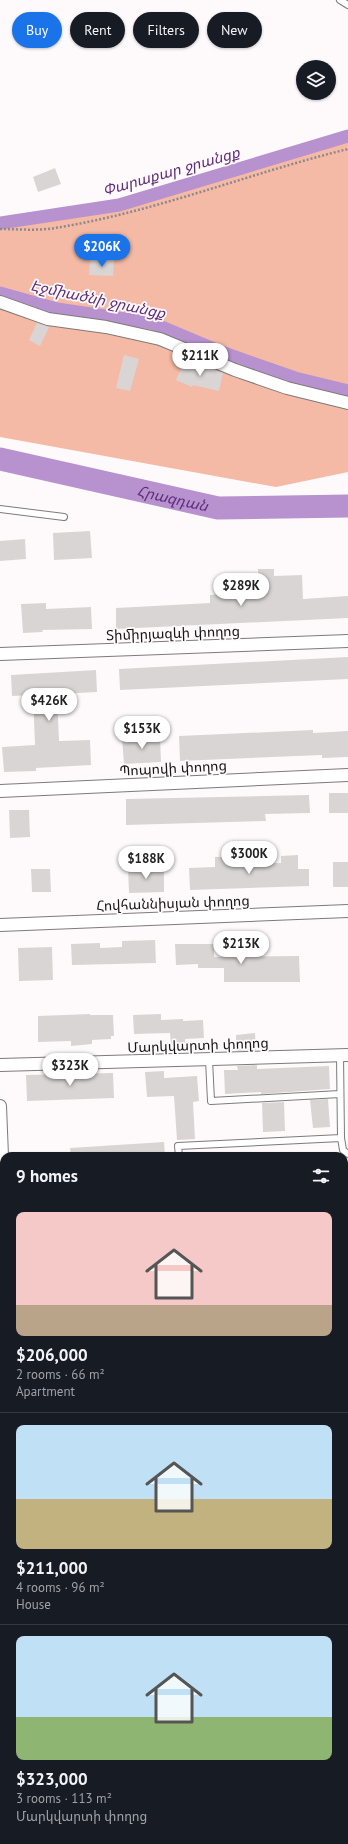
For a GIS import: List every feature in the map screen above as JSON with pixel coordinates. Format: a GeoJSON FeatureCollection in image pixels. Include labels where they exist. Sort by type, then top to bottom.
{"type":"FeatureCollection","features":[{"type":"Feature","properties":{"kind":"street"},"geometry":{"type":"LineString","coordinates":[[0,302],[48,319],[106,327],[160,339],[234,370],[272,383],[348,403]]}},
{"type":"Feature","properties":{"kind":"street","name":"Տիմիրյազևի փողոց"},"geometry":{"type":"LineString","coordinates":[[0,654],[348,641]]}},
{"type":"Feature","properties":{"kind":"street","name":"Պոպովի փողոց"},"geometry":{"type":"LineString","coordinates":[[0,791],[348,775]]}},
{"type":"Feature","properties":{"kind":"street","name":"Հովհաննիսյան փողոց"},"geometry":{"type":"LineString","coordinates":[[0,925],[348,910]]}},
{"type":"Feature","properties":{"kind":"street","name":"Մարկվարտի փողոց"},"geometry":{"type":"LineString","coordinates":[[0,1065],[344,1055]]}},
{"type":"Feature","properties":{"kind":"street"},"geometry":{"type":"LineString","coordinates":[[0,1106],[1,1152]]}},
{"type":"Feature","properties":{"kind":"lane"},"geometry":{"type":"LineString","coordinates":[[340,0],[348,5]]}},
{"type":"Feature","properties":{"kind":"lane"},"geometry":{"type":"LineString","coordinates":[[0,509],[64,517]]}},
{"type":"Feature","properties":{"kind":"lane"},"geometry":{"type":"LineString","coordinates":[[344,1055],[340,1094],[341,1138],[343,1150],[346,1152]]}},
{"type":"Feature","properties":{"kind":"lane"},"geometry":{"type":"LineString","coordinates":[[209,1060],[211,1101],[340,1094]]}},
{"type":"Feature","properties":{"kind":"lane"},"geometry":{"type":"LineString","coordinates":[[179,1152],[178,1146],[341,1138]]}},
{"type":"Feature","properties":{"kind":"path"},"geometry":{"type":"LineString","coordinates":[[0,230],[53,228],[134,212],[297,161],[348,148]]}},
{"type":"Feature","properties":{"kind":"shaded area"},"geometry":{"type":"Polygon","coordinates":[[[348,140],[348,472],[276,487],[0,437],[0,219],[58,215],[348,140]]]}},
{"type":"Feature","properties":{"kind":"building"},"geometry":{"type":"Polygon","coordinates":[[[55,168],[61,184],[38,192],[33,177],[55,168]]]}},
{"type":"Feature","properties":{"kind":"building"},"geometry":{"type":"Polygon","coordinates":[[[90,260],[114,260],[113,276],[89,275],[90,260]]]}},
{"type":"Feature","properties":{"kind":"building"},"geometry":{"type":"Polygon","coordinates":[[[37,323],[49,327],[40,346],[29,340],[37,323]]]}},
{"type":"Feature","properties":{"kind":"building"},"geometry":{"type":"Polygon","coordinates":[[[124,355],[139,359],[130,391],[116,388],[124,355]]]}},
{"type":"Feature","properties":{"kind":"building"},"geometry":{"type":"Polygon","coordinates":[[[185,360],[207,370],[208,367],[223,373],[219,391],[193,385],[192,387],[176,380],[185,360]]]}},
{"type":"Feature","properties":{"kind":"building"},"geometry":{"type":"Polygon","coordinates":[[[90,531],[92,558],[54,560],[53,533],[90,531]]]}},
{"type":"Feature","properties":{"kind":"building"},"geometry":{"type":"Polygon","coordinates":[[[25,539],[26,559],[0,561],[0,541],[25,539]]]}},
{"type":"Feature","properties":{"kind":"building"},"geometry":{"type":"Polygon","coordinates":[[[258,569],[274,569],[274,576],[302,575],[303,599],[348,596],[348,618],[116,629],[116,608],[210,603],[210,595],[259,592],[258,569]]]}},
{"type":"Feature","properties":{"kind":"building"},"geometry":{"type":"Polygon","coordinates":[[[46,603],[46,609],[91,607],[92,629],[42,630],[43,632],[23,633],[21,604],[46,603]]]}},
{"type":"Feature","properties":{"kind":"building"},"geometry":{"type":"Polygon","coordinates":[[[348,657],[348,679],[120,690],[119,669],[348,657]]]}},
{"type":"Feature","properties":{"kind":"building"},"geometry":{"type":"Polygon","coordinates":[[[96,670],[97,692],[57,694],[59,741],[90,740],[91,765],[36,768],[36,771],[4,772],[2,747],[35,745],[33,695],[12,696],[11,675],[96,670]]]}},
{"type":"Feature","properties":{"kind":"building"},"geometry":{"type":"Polygon","coordinates":[[[313,730],[313,733],[348,731],[348,757],[322,758],[322,755],[180,761],[179,736],[313,730]]]}},
{"type":"Feature","properties":{"kind":"building"},"geometry":{"type":"Polygon","coordinates":[[[160,737],[161,762],[124,764],[122,738],[160,737]]]}},
{"type":"Feature","properties":{"kind":"building"},"geometry":{"type":"Polygon","coordinates":[[[329,793],[348,793],[348,813],[329,813],[329,793]]]}},
{"type":"Feature","properties":{"kind":"building"},"geometry":{"type":"Polygon","coordinates":[[[309,795],[310,813],[265,814],[266,821],[126,825],[126,799],[309,795]]]}},
{"type":"Feature","properties":{"kind":"building"},"geometry":{"type":"Polygon","coordinates":[[[9,810],[29,810],[30,837],[10,838],[9,810]]]}},
{"type":"Feature","properties":{"kind":"building"},"geometry":{"type":"Polygon","coordinates":[[[298,855],[298,869],[309,869],[309,886],[190,890],[189,868],[215,867],[215,857],[230,857],[230,864],[281,863],[281,856],[298,855]]]}},
{"type":"Feature","properties":{"kind":"building"},"geometry":{"type":"Polygon","coordinates":[[[333,862],[348,862],[348,887],[333,887],[333,862]]]}},
{"type":"Feature","properties":{"kind":"building"},"geometry":{"type":"Polygon","coordinates":[[[164,867],[164,892],[129,893],[128,868],[164,867]]]}},
{"type":"Feature","properties":{"kind":"building"},"geometry":{"type":"Polygon","coordinates":[[[31,869],[50,869],[51,892],[32,892],[31,869]]]}},
{"type":"Feature","properties":{"kind":"building"},"geometry":{"type":"Polygon","coordinates":[[[155,940],[156,963],[72,965],[71,944],[100,943],[100,948],[122,947],[122,941],[155,940]]]}},
{"type":"Feature","properties":{"kind":"building"},"geometry":{"type":"Polygon","coordinates":[[[175,944],[214,944],[214,957],[299,956],[300,982],[224,982],[224,968],[198,968],[198,964],[176,965],[175,944]]]}},
{"type":"Feature","properties":{"kind":"building"},"geometry":{"type":"Polygon","coordinates":[[[52,947],[53,980],[19,981],[18,948],[52,947]]]}},
{"type":"Feature","properties":{"kind":"building"},"geometry":{"type":"Polygon","coordinates":[[[90,1014],[113,1015],[114,1036],[111,1036],[111,1039],[92,1040],[92,1044],[71,1046],[71,1041],[38,1042],[38,1016],[90,1014]]]}},
{"type":"Feature","properties":{"kind":"building"},"geometry":{"type":"Polygon","coordinates":[[[161,1014],[161,1020],[203,1020],[204,1038],[185,1039],[185,1044],[171,1044],[170,1033],[134,1034],[133,1015],[161,1014]]]}},
{"type":"Feature","properties":{"kind":"building"},"geometry":{"type":"Polygon","coordinates":[[[255,1033],[256,1050],[236,1051],[236,1035],[255,1033]]]}},
{"type":"Feature","properties":{"kind":"building"},"geometry":{"type":"Polygon","coordinates":[[[257,1065],[257,1069],[329,1066],[330,1089],[261,1094],[261,1092],[225,1094],[224,1070],[238,1070],[237,1066],[257,1065]]]}},
{"type":"Feature","properties":{"kind":"building"},"geometry":{"type":"Polygon","coordinates":[[[164,1071],[164,1078],[197,1076],[199,1101],[193,1102],[195,1139],[177,1140],[174,1096],[147,1097],[145,1072],[164,1071]]]}},
{"type":"Feature","properties":{"kind":"building"},"geometry":{"type":"Polygon","coordinates":[[[113,1073],[114,1098],[27,1101],[26,1075],[113,1073]]]}},
{"type":"Feature","properties":{"kind":"building"},"geometry":{"type":"Polygon","coordinates":[[[328,1099],[330,1127],[313,1128],[310,1100],[328,1099]]]}},
{"type":"Feature","properties":{"kind":"building"},"geometry":{"type":"Polygon","coordinates":[[[284,1102],[285,1131],[263,1132],[262,1103],[284,1102]]]}},
{"type":"Feature","properties":{"kind":"building"},"geometry":{"type":"Polygon","coordinates":[[[164,1142],[165,1152],[70,1152],[70,1148],[164,1142]]]}},
{"type":"Feature","properties":{"kind":"waterway","name":"Փարաքար ջրանցք"},"geometry":{"type":"LineString","coordinates":[[0,223],[119,205],[348,136]]}},
{"type":"Feature","properties":{"kind":"waterway","name":"Էջմիածնի ջրանցք"},"geometry":{"type":"LineString","coordinates":[[0,293],[57,309],[152,323],[221,352],[295,378],[348,391]]}},
{"type":"Feature","properties":{"kind":"waterway","name":"Հրազդան"},"geometry":{"type":"LineString","coordinates":[[0,459],[218,508],[348,506]]}}]}
